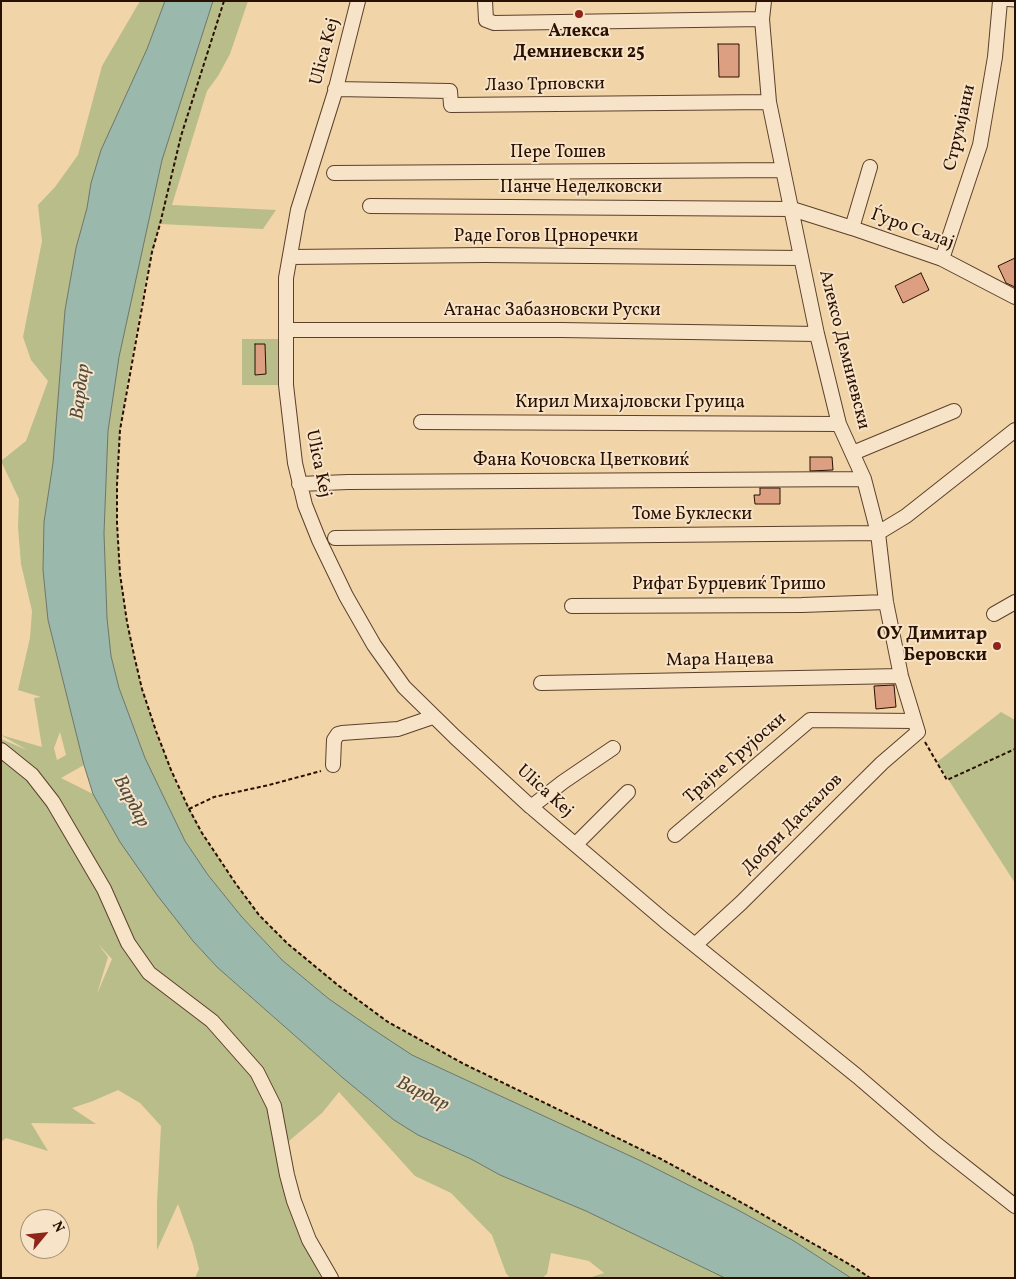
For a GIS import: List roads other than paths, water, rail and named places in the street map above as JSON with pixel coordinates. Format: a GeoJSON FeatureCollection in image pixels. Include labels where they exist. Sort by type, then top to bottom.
{"type":"FeatureCollection","features":[{"type":"Feature","properties":{"kind":"street","name":"Ulica Kej"},"geometry":{"type":"LineString","coordinates":[[358,1],[335,89],[298,210],[286,278],[286,385],[299,484],[309,514],[333,570],[374,645],[404,687],[433,717],[531,807],[695,946],[857,1076],[935,1143],[1015,1206]]}},
{"type":"Feature","properties":{"kind":"street"},"geometry":{"type":"LineString","coordinates":[[484,1],[486,20],[494,23],[762,18]]}},
{"type":"Feature","properties":{"kind":"street","name":"Алексо Демниевски"},"geometry":{"type":"LineString","coordinates":[[764,1],[762,18],[769,102],[816,334],[839,424],[864,479],[878,533],[886,602],[900,676],[916,726]]}},
{"type":"Feature","properties":{"kind":"street","name":"Струмјани"},"geometry":{"type":"LineString","coordinates":[[942,259],[980,145],[995,57],[1000,2]]}},
{"type":"Feature","properties":{"kind":"street","name":"Лазо Трповски"},"geometry":{"type":"LineString","coordinates":[[335,89],[450,90],[451,105],[769,102]]}},
{"type":"Feature","properties":{"kind":"street"},"geometry":{"type":"LineString","coordinates":[[852,228],[870,167]]}},
{"type":"Feature","properties":{"kind":"street","name":"Пере Тошев"},"geometry":{"type":"LineString","coordinates":[[334,173],[783,170]]}},
{"type":"Feature","properties":{"kind":"street","name":"Панче Неделковски"},"geometry":{"type":"LineString","coordinates":[[370,206],[792,210]]}},
{"type":"Feature","properties":{"kind":"street","name":"Ѓуро Салај"},"geometry":{"type":"LineString","coordinates":[[792,210],[852,228],[942,259],[1015,297]]}},
{"type":"Feature","properties":{"kind":"street","name":"Раде Гогов Црноречки"},"geometry":{"type":"LineString","coordinates":[[290,257],[484,255],[801,258]]}},
{"type":"Feature","properties":{"kind":"street","name":"Атанас Забазновски Руски"},"geometry":{"type":"LineString","coordinates":[[286,330],[561,330],[816,334]]}},
{"type":"Feature","properties":{"kind":"street"},"geometry":{"type":"LineString","coordinates":[[852,453],[954,411]]}},
{"type":"Feature","properties":{"kind":"street","name":"Кирил Михајловски Груица"},"geometry":{"type":"LineString","coordinates":[[422,422],[839,424]]}},
{"type":"Feature","properties":{"kind":"street"},"geometry":{"type":"LineString","coordinates":[[878,533],[906,516],[1015,430]]}},
{"type":"Feature","properties":{"kind":"street","name":"Фана Кочовска Цветковиќ"},"geometry":{"type":"LineString","coordinates":[[299,484],[864,479]]}},
{"type":"Feature","properties":{"kind":"street","name":"Томе Буклески"},"geometry":{"type":"LineString","coordinates":[[335,538],[878,533]]}},
{"type":"Feature","properties":{"kind":"street","name":"Рифат Бурџевиќ Тришо"},"geometry":{"type":"LineString","coordinates":[[572,606],[802,605],[886,602]]}},
{"type":"Feature","properties":{"kind":"street"},"geometry":{"type":"LineString","coordinates":[[994,614],[1015,602]]}},
{"type":"Feature","properties":{"kind":"street","name":"Мара Нацева"},"geometry":{"type":"LineString","coordinates":[[541,682],[900,676]]}},
{"type":"Feature","properties":{"kind":"street"},"geometry":{"type":"LineString","coordinates":[[328,768],[334,740],[338,734],[398,729],[433,717]]}},
{"type":"Feature","properties":{"kind":"street","name":"Трајче Грујоски"},"geometry":{"type":"LineString","coordinates":[[676,835],[810,720],[916,726]]}},
{"type":"Feature","properties":{"kind":"street","name":"Добри Даскалов"},"geometry":{"type":"LineString","coordinates":[[695,946],[882,763],[916,726]]}},
{"type":"Feature","properties":{"kind":"street"},"geometry":{"type":"LineString","coordinates":[[531,807],[612,748]]}},
{"type":"Feature","properties":{"kind":"street"},"geometry":{"type":"LineString","coordinates":[[1,750],[32,775],[53,802],[104,888],[128,943],[149,973],[212,1021],[257,1072],[274,1106],[294,1201],[309,1240],[332,1278]]}},
{"type":"Feature","properties":{"kind":"street"},"geometry":{"type":"LineString","coordinates":[[576,844],[628,792]]}},
{"type":"Feature","properties":{"kind":"lane"},"geometry":{"type":"LineString","coordinates":[[1000,2],[1015,3]]}},
{"type":"Feature","properties":{"kind":"water","name":"Вардар"},"geometry":{"type":"Polygon","coordinates":[[[165,1],[213,1],[162,160],[119,357],[108,431],[104,533],[107,618],[111,656],[119,688],[145,758],[185,841],[208,875],[241,916],[282,960],[329,999],[412,1055],[641,1161],[738,1210],[794,1241],[851,1278],[725,1278],[586,1211],[500,1175],[471,1159],[418,1135],[394,1120],[343,1078],[217,967],[193,941],[157,895],[120,842],[93,794],[48,620],[43,570],[44,522],[53,463],[65,310],[76,248],[87,208],[91,183],[101,150],[147,49],[165,1]]]}},
{"type":"Feature","properties":{"kind":"place","name":"Алекса Демниевски 25"},"geometry":{"type":"Point","coordinates":[579,14]}},
{"type":"Feature","properties":{"kind":"place","name":"ОУ Димитар Беровски"},"geometry":{"type":"Point","coordinates":[997,646]}}]}
